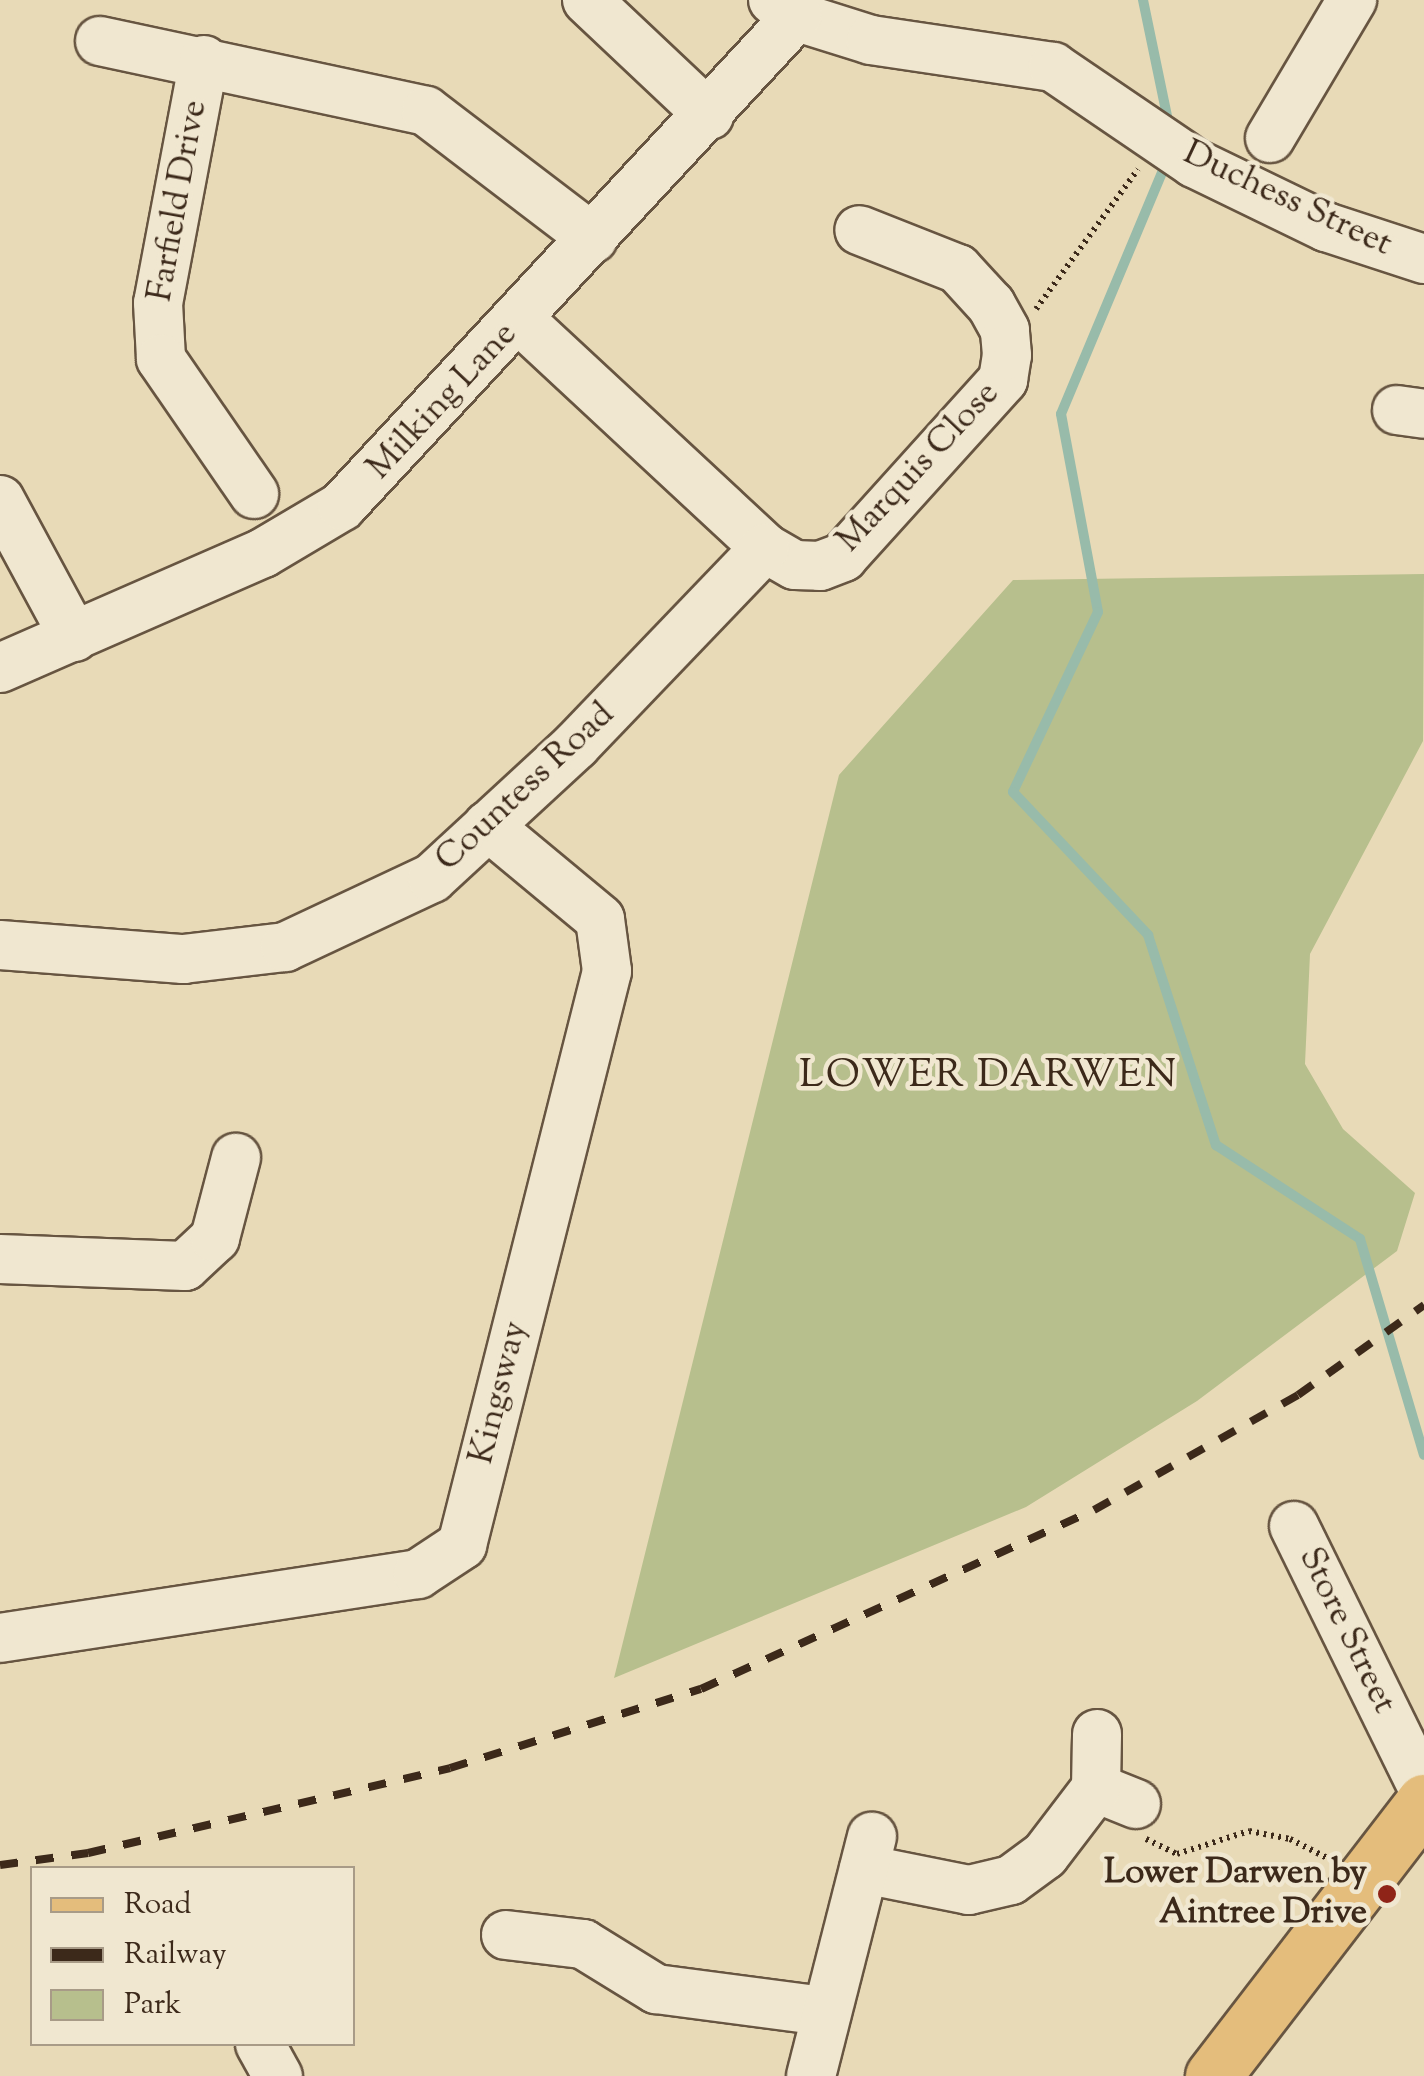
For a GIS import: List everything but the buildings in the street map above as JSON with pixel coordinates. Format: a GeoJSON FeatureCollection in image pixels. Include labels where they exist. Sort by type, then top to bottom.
{"type":"FeatureCollection","features":[{"type":"Feature","properties":{"kind":"main road"},"geometry":{"type":"LineString","coordinates":[[1213,2076],[1424,1802]]}},
{"type":"Feature","properties":{"kind":"street"},"geometry":{"type":"LineString","coordinates":[[587,0],[709,115]]}},
{"type":"Feature","properties":{"kind":"street"},"geometry":{"type":"LineString","coordinates":[[1270,138],[1352,0]]}},
{"type":"Feature","properties":{"kind":"street","name":"Milking Lane"},"geometry":{"type":"LineString","coordinates":[[0,668],[263,553],[342,506],[709,115],[794,8]]}},
{"type":"Feature","properties":{"kind":"street","name":"Duchess Street"},"geometry":{"type":"LineString","coordinates":[[794,8],[871,40],[1053,68],[1146,141],[1326,226],[1424,258]]}},
{"type":"Feature","properties":{"kind":"street","name":"Farfield Drive"},"geometry":{"type":"LineString","coordinates":[[100,41],[426,110],[592,238]]}},
{"type":"Feature","properties":{"kind":"street","name":"Farfield Drive"},"geometry":{"type":"LineString","coordinates":[[204,60],[158,303],[161,359],[254,494]]}},
{"type":"Feature","properties":{"kind":"street","name":"Marquis Close"},"geometry":{"type":"LineString","coordinates":[[520,320],[765,548],[795,564],[820,566],[842,557],[1003,380],[1006,335],[991,304],[958,269],[860,230]]}},
{"type":"Feature","properties":{"kind":"street"},"geometry":{"type":"LineString","coordinates":[[0,500],[74,637]]}},
{"type":"Feature","properties":{"kind":"street","name":"Countess Road"},"geometry":{"type":"LineString","coordinates":[[0,946],[183,959],[285,947],[432,878],[576,746],[765,548]]}},
{"type":"Feature","properties":{"kind":"street","name":"Kingsway"},"geometry":{"type":"LineString","coordinates":[[0,1638],[418,1574],[462,1544],[607,971],[600,919],[488,826]]}},
{"type":"Feature","properties":{"kind":"street"},"geometry":{"type":"LineString","coordinates":[[0,1259],[185,1266],[215,1238],[236,1158]]}},
{"type":"Feature","properties":{"kind":"street","name":"Store Street"},"geometry":{"type":"LineString","coordinates":[[1294,1526],[1424,1790]]}},
{"type":"Feature","properties":{"kind":"street"},"geometry":{"type":"LineString","coordinates":[[811,2076],[824,2011],[868,1853],[969,1890],[1011,1880],[1116,1796],[1097,1734]]}},
{"type":"Feature","properties":{"kind":"street"},"geometry":{"type":"LineString","coordinates":[[506,1935],[583,1944],[656,1988],[824,2011]]}},
{"type":"Feature","properties":{"kind":"street"},"geometry":{"type":"LineString","coordinates":[[261,2046],[278,2076]]}},
{"type":"Feature","properties":{"kind":"path"},"geometry":{"type":"LineString","coordinates":[[1006,335],[1028,321],[1146,141]]}},
{"type":"Feature","properties":{"kind":"path"},"geometry":{"type":"LineString","coordinates":[[1116,1796],[1145,1838],[1165,1853],[1236,1832],[1264,1833],[1315,1850],[1363,1882]]}},
{"type":"Feature","properties":{"kind":"green space"},"geometry":{"type":"Polygon","coordinates":[[[1424,574],[1423,741],[1310,954],[1305,1064],[1343,1129],[1415,1193],[1397,1251],[1197,1401],[1026,1507],[614,1678],[839,775],[1013,580],[1424,574]]]}},
{"type":"Feature","properties":{"kind":"waterway"},"geometry":{"type":"LineString","coordinates":[[1143,0],[1169,126]]}},
{"type":"Feature","properties":{"kind":"waterway"},"geometry":{"type":"LineString","coordinates":[[1166,163],[1061,414],[1098,612],[1013,792],[1148,935],[1216,1145],[1360,1239],[1424,1455]]}},
{"type":"Feature","properties":{"kind":"railway"},"geometry":{"type":"LineString","coordinates":[[0,1865],[88,1853],[450,1768],[701,1689],[1094,1510],[1298,1395],[1424,1305]]}},
{"type":"Feature","properties":{"kind":"place","name":"Lower Darwen by Aintree Drive"},"geometry":{"type":"Point","coordinates":[1387,1894]}},
{"type":"Feature","properties":{"kind":"district","name":"LOWER DARWEN"},"geometry":{"type":"Point","coordinates":[989,1077]}}]}
